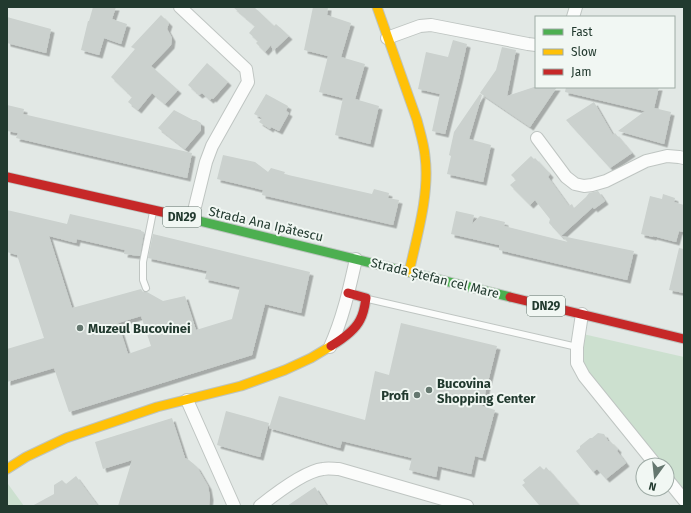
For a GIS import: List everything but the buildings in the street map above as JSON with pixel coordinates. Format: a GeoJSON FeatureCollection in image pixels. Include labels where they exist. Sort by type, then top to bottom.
{"type":"FeatureCollection","features":[{"type":"Feature","properties":{"kind":"street"},"geometry":{"type":"LineString","coordinates":[[180,7],[246,69],[248,82],[212,146],[206,162],[192,219]]}},
{"type":"Feature","properties":{"kind":"street"},"geometry":{"type":"LineString","coordinates":[[377,7],[424,145],[426,166],[424,199],[416,245],[409,272]]}},
{"type":"Feature","properties":{"kind":"street"},"geometry":{"type":"LineString","coordinates":[[387,38],[420,26],[431,25],[535,45]]}},
{"type":"Feature","properties":{"kind":"street"},"geometry":{"type":"LineString","coordinates":[[537,138],[566,177],[575,184],[584,186],[606,181],[646,161],[667,156],[684,158]]}},
{"type":"Feature","properties":{"kind":"street","name":"Strada Ana Ipătescu"},"geometry":{"type":"LineString","coordinates":[[7,177],[154,210],[356,259]]}},
{"type":"Feature","properties":{"kind":"street","name":"Strada Ștefan cel Mare"},"geometry":{"type":"LineString","coordinates":[[329,348],[340,323],[356,259],[684,338]]}},
{"type":"Feature","properties":{"kind":"street"},"geometry":{"type":"LineString","coordinates":[[7,469],[66,438],[157,407],[241,386],[285,370],[311,358],[346,336],[360,321],[366,298],[348,294]]}},
{"type":"Feature","properties":{"kind":"street"},"geometry":{"type":"LineString","coordinates":[[582,314],[577,347],[577,363],[584,376],[650,457]]}},
{"type":"Feature","properties":{"kind":"street"},"geometry":{"type":"LineString","coordinates":[[187,400],[234,506]]}},
{"type":"Feature","properties":{"kind":"street"},"geometry":{"type":"LineString","coordinates":[[260,506],[276,493],[310,473],[324,469],[339,469],[467,506]]}},
{"type":"Feature","properties":{"kind":"street"},"geometry":{"type":"LineString","coordinates":[[675,489],[684,500]]}},
{"type":"Feature","properties":{"kind":"lane"},"geometry":{"type":"LineString","coordinates":[[146,288],[143,280],[143,262],[154,210]]}},
{"type":"Feature","properties":{"kind":"lane"},"geometry":{"type":"LineString","coordinates":[[366,298],[577,347]]}},
{"type":"Feature","properties":{"kind":"green space"},"geometry":{"type":"Polygon","coordinates":[[[583,334],[684,357],[684,500],[675,489],[675,457],[650,457],[577,363],[583,334]]]}},
{"type":"Feature","properties":{"kind":"green space"},"geometry":{"type":"Polygon","coordinates":[[[8,484],[24,506],[7,506],[8,484]]]}},
{"type":"Feature","properties":{"kind":"traffic: fast"},"geometry":{"type":"LineString","coordinates":[[171,214],[510,297]]}},
{"type":"Feature","properties":{"kind":"traffic: slow"},"geometry":{"type":"LineString","coordinates":[[377,7],[417,120],[424,152],[426,185],[422,214],[409,272]]}},
{"type":"Feature","properties":{"kind":"traffic: slow"},"geometry":{"type":"LineString","coordinates":[[7,469],[26,457],[66,438],[157,407],[241,386],[285,370],[311,358],[331,346]]}},
{"type":"Feature","properties":{"kind":"traffic: jam"},"geometry":{"type":"LineString","coordinates":[[7,177],[171,214]]}},
{"type":"Feature","properties":{"kind":"traffic: jam"},"geometry":{"type":"LineString","coordinates":[[331,346],[355,327],[363,312],[366,298],[348,293]]}},
{"type":"Feature","properties":{"kind":"traffic: jam"},"geometry":{"type":"LineString","coordinates":[[510,297],[684,339]]}},
{"type":"Feature","properties":{"kind":"place","name":"Muzeul Bucovinei"},"geometry":{"type":"Point","coordinates":[80,328]}},
{"type":"Feature","properties":{"kind":"place","name":"Bucovina Shopping Center"},"geometry":{"type":"Point","coordinates":[429,390]}},
{"type":"Feature","properties":{"kind":"place","name":"Profi"},"geometry":{"type":"Point","coordinates":[417,395]}}]}
